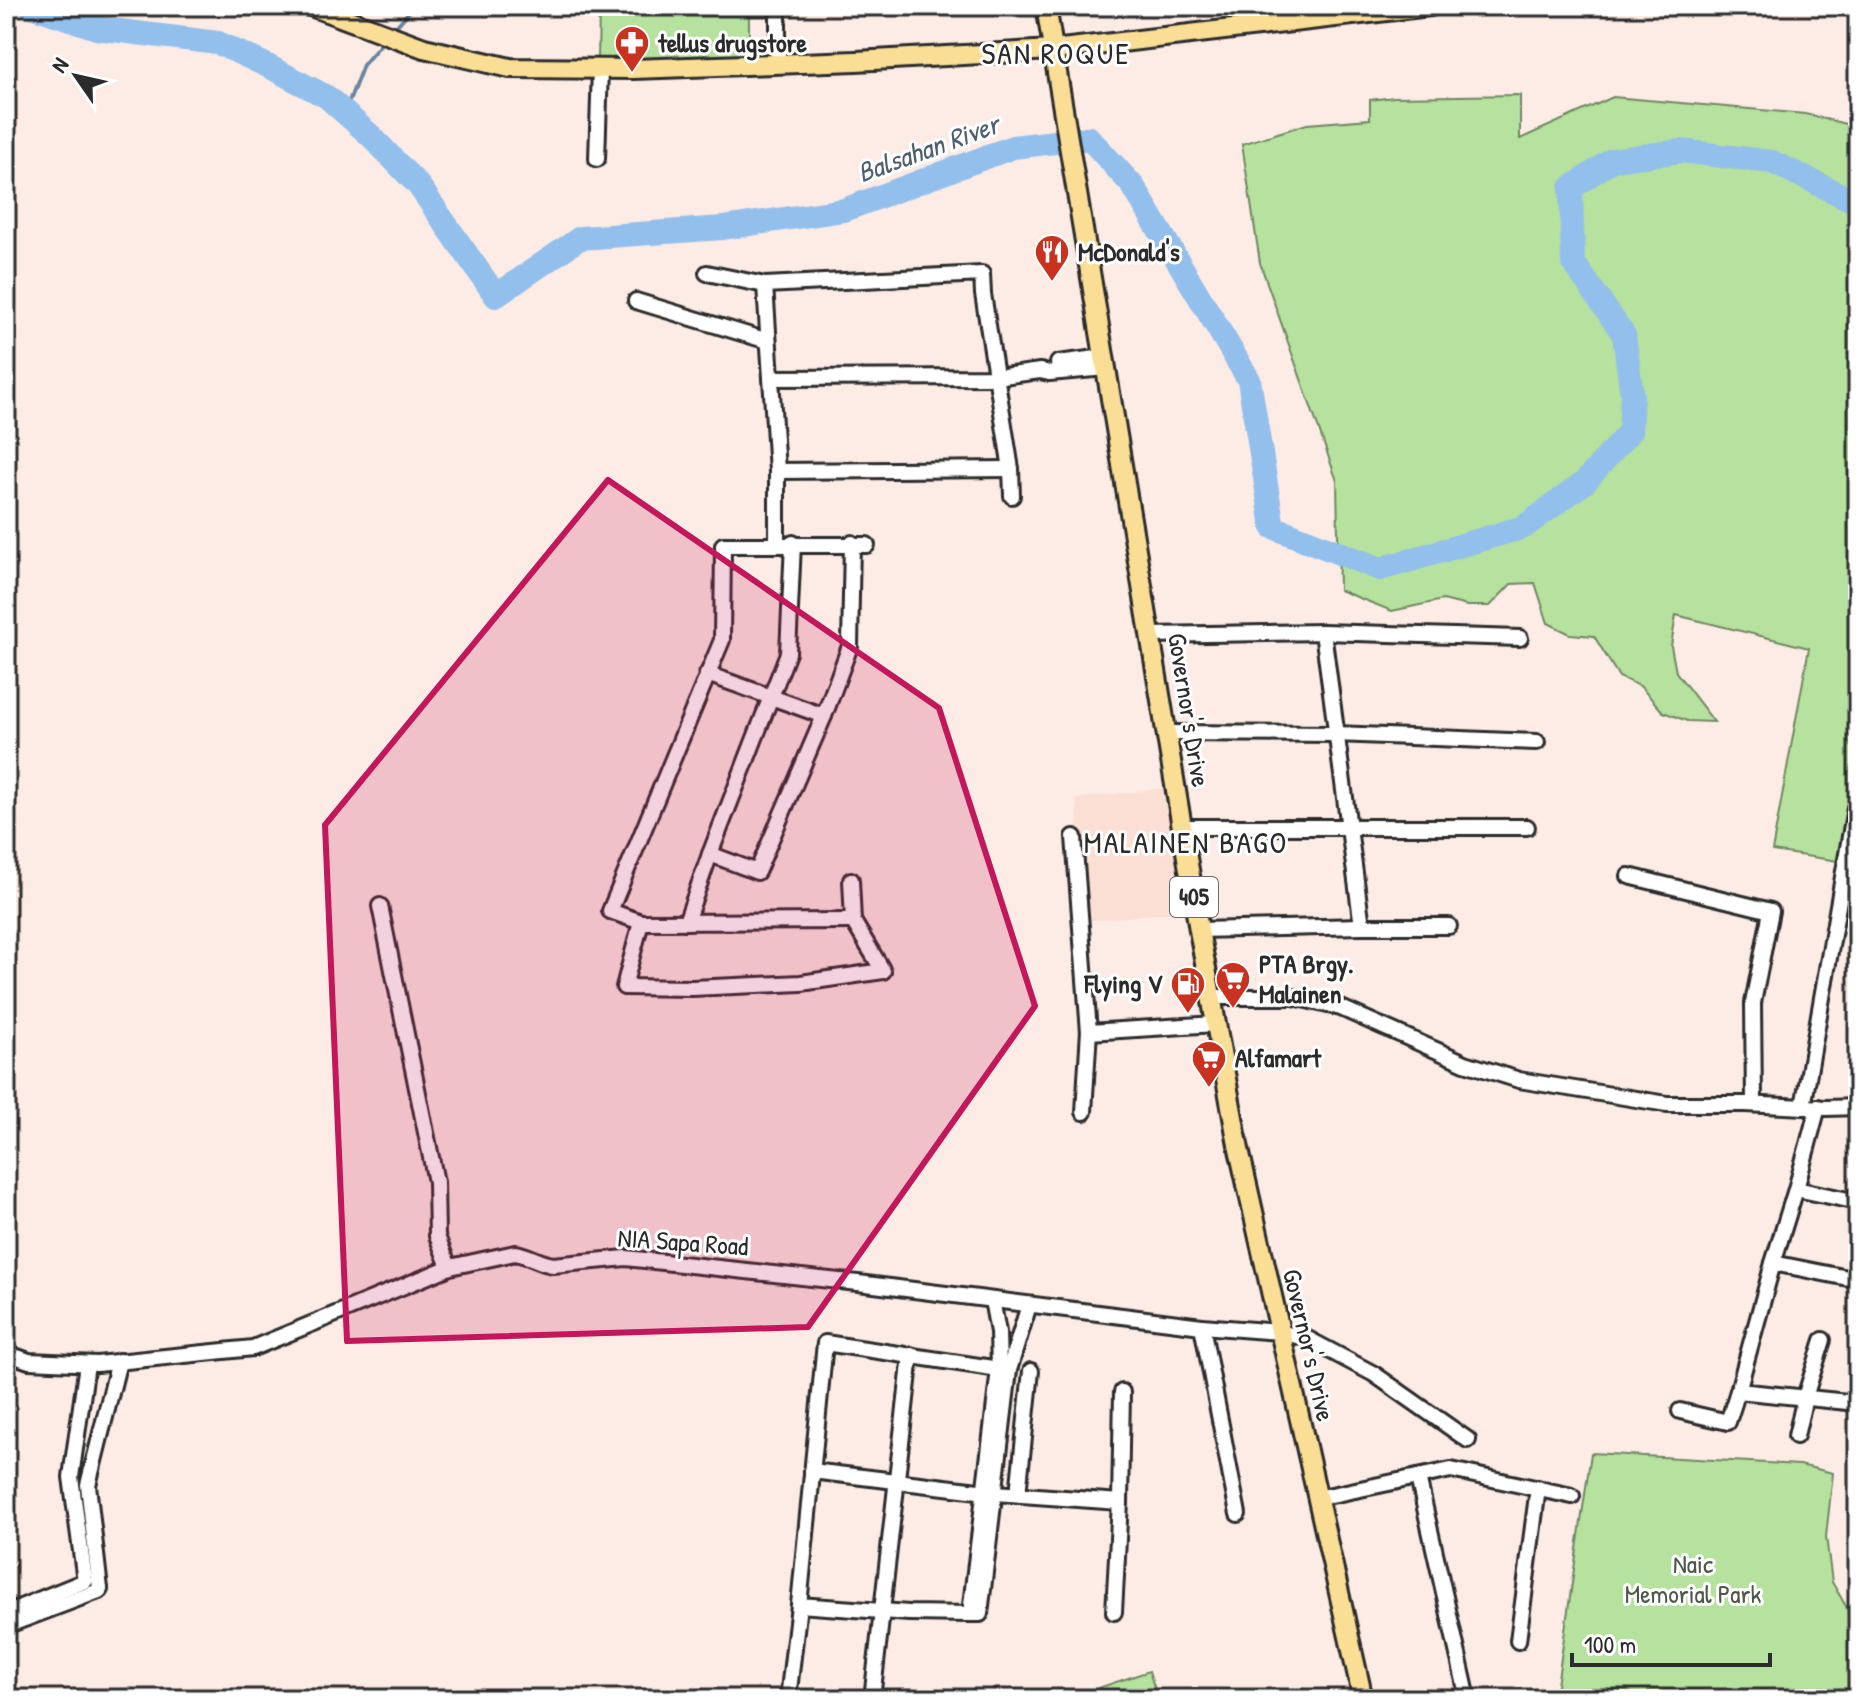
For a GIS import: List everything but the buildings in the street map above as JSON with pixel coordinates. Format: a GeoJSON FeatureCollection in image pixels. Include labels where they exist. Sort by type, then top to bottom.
{"type":"FeatureCollection","features":[{"type":"Feature","properties":{"kind":"main road"},"geometry":{"type":"LineString","coordinates":[[311,6],[390,36],[462,58],[510,68],[633,69],[1053,50],[1430,6]]}},
{"type":"Feature","properties":{"kind":"main road","name":"Governor's Drive"},"geometry":{"type":"LineString","coordinates":[[1046,6],[1074,180],[1097,363],[1150,635],[1238,1145],[1363,1699]]}},
{"type":"Feature","properties":{"kind":"street"},"geometry":{"type":"LineString","coordinates":[[778,6],[778,64]]}},
{"type":"Feature","properties":{"kind":"street"},"geometry":{"type":"LineString","coordinates":[[597,159],[600,68]]}},
{"type":"Feature","properties":{"kind":"street"},"geometry":{"type":"LineString","coordinates":[[707,273],[765,285],[982,274],[1011,469],[1012,496]]}},
{"type":"Feature","properties":{"kind":"street"},"geometry":{"type":"LineString","coordinates":[[765,285],[777,471],[777,543]]}},
{"type":"Feature","properties":{"kind":"street"},"geometry":{"type":"LineString","coordinates":[[636,301],[768,341]]}},
{"type":"Feature","properties":{"kind":"street"},"geometry":{"type":"LineString","coordinates":[[771,378],[996,377],[1040,371],[1049,373],[1097,363]]}},
{"type":"Feature","properties":{"kind":"street"},"geometry":{"type":"LineString","coordinates":[[777,471],[1011,469]]}},
{"type":"Feature","properties":{"kind":"street"},"geometry":{"type":"LineString","coordinates":[[686,922],[788,653],[793,543]]}},
{"type":"Feature","properties":{"kind":"street"},"geometry":{"type":"LineString","coordinates":[[710,854],[757,872],[824,716],[850,646],[859,544],[723,545],[722,640],[610,911],[641,922],[853,921]]}},
{"type":"Feature","properties":{"kind":"street"},"geometry":{"type":"LineString","coordinates":[[1323,632],[1362,926]]}},
{"type":"Feature","properties":{"kind":"street"},"geometry":{"type":"LineString","coordinates":[[1150,635],[1323,632],[1520,638]]}},
{"type":"Feature","properties":{"kind":"street"},"geometry":{"type":"LineString","coordinates":[[707,674],[824,716]]}},
{"type":"Feature","properties":{"kind":"street"},"geometry":{"type":"LineString","coordinates":[[1166,733],[1336,734],[1537,742]]}},
{"type":"Feature","properties":{"kind":"street"},"geometry":{"type":"LineString","coordinates":[[1680,1411],[1728,1422],[1738,1391],[1796,1189],[1851,875],[1855,808]]}},
{"type":"Feature","properties":{"kind":"street"},"geometry":{"type":"LineString","coordinates":[[1182,827],[1527,827]]}},
{"type":"Feature","properties":{"kind":"street"},"geometry":{"type":"LineString","coordinates":[[1074,837],[1089,1030],[1084,1112]]}},
{"type":"Feature","properties":{"kind":"street"},"geometry":{"type":"LineString","coordinates":[[1629,876],[1771,911],[1753,1003],[1754,1104]]}},
{"type":"Feature","properties":{"kind":"street"},"geometry":{"type":"LineString","coordinates":[[641,922],[624,987],[692,988],[801,983],[883,971],[853,921],[851,880]]}},
{"type":"Feature","properties":{"kind":"street"},"geometry":{"type":"LineString","coordinates":[[380,906],[436,1182],[437,1236],[449,1267]]}},
{"type":"Feature","properties":{"kind":"street"},"geometry":{"type":"LineString","coordinates":[[1199,930],[1449,926]]}},
{"type":"Feature","properties":{"kind":"street"},"geometry":{"type":"LineString","coordinates":[[1211,997],[1294,997],[1341,1008],[1465,1063],[1519,1080],[1667,1104],[1858,1107]]}},
{"type":"Feature","properties":{"kind":"street"},"geometry":{"type":"LineString","coordinates":[[1089,1030],[1216,1024]]}},
{"type":"Feature","properties":{"kind":"street"},"geometry":{"type":"LineString","coordinates":[[1796,1189],[1858,1202]]}},
{"type":"Feature","properties":{"kind":"street","name":"NIA Sapa Road"},"geometry":{"type":"LineString","coordinates":[[6,1353],[29,1361],[87,1364],[253,1348],[449,1267],[515,1253],[553,1265],[626,1258],[1202,1326],[1279,1332],[1306,1338],[1374,1374],[1468,1440]]}},
{"type":"Feature","properties":{"kind":"street"},"geometry":{"type":"LineString","coordinates":[[1773,1263],[1858,1280]]}},
{"type":"Feature","properties":{"kind":"street"},"geometry":{"type":"LineString","coordinates":[[992,1300],[1004,1370]]}},
{"type":"Feature","properties":{"kind":"street"},"geometry":{"type":"LineString","coordinates":[[799,1605],[980,1614],[1004,1370],[1029,1305]]}},
{"type":"Feature","properties":{"kind":"street"},"geometry":{"type":"LineString","coordinates":[[1202,1326],[1238,1514]]}},
{"type":"Feature","properties":{"kind":"street"},"geometry":{"type":"LineString","coordinates":[[1796,1436],[1823,1340]]}},
{"type":"Feature","properties":{"kind":"street"},"geometry":{"type":"LineString","coordinates":[[788,1699],[825,1343],[1004,1370]]}},
{"type":"Feature","properties":{"kind":"street"},"geometry":{"type":"LineString","coordinates":[[872,1699],[911,1355]]}},
{"type":"Feature","properties":{"kind":"street"},"geometry":{"type":"LineString","coordinates":[[100,1589],[88,1485],[119,1361]]}},
{"type":"Feature","properties":{"kind":"street"},"geometry":{"type":"LineString","coordinates":[[85,1581],[71,1477],[87,1364]]}},
{"type":"Feature","properties":{"kind":"street"},"geometry":{"type":"LineString","coordinates":[[1018,1494],[1031,1371]]}},
{"type":"Feature","properties":{"kind":"street"},"geometry":{"type":"LineString","coordinates":[[1738,1391],[1858,1403]]}},
{"type":"Feature","properties":{"kind":"street"},"geometry":{"type":"LineString","coordinates":[[1114,1612],[1122,1392]]}},
{"type":"Feature","properties":{"kind":"street"},"geometry":{"type":"LineString","coordinates":[[73,1464],[93,1465]]}},
{"type":"Feature","properties":{"kind":"street"},"geometry":{"type":"LineString","coordinates":[[1317,1498],[1451,1470],[1572,1496]]}},
{"type":"Feature","properties":{"kind":"street"},"geometry":{"type":"LineString","coordinates":[[812,1471],[990,1492],[1120,1502]]}},
{"type":"Feature","properties":{"kind":"street"},"geometry":{"type":"LineString","coordinates":[[1418,1477],[1468,1699]]}},
{"type":"Feature","properties":{"kind":"street"},"geometry":{"type":"LineString","coordinates":[[1518,1641],[1538,1488]]}},
{"type":"Feature","properties":{"kind":"street"},"geometry":{"type":"LineString","coordinates":[[85,1581],[100,1589]]}},
{"type":"Feature","properties":{"kind":"street"},"geometry":{"type":"LineString","coordinates":[[6,1613],[85,1581]]}},
{"type":"Feature","properties":{"kind":"street"},"geometry":{"type":"LineString","coordinates":[[6,1626],[100,1589]]}},
{"type":"Feature","properties":{"kind":"highlighted area"},"geometry":{"type":"Polygon","coordinates":[[[608,480],[939,708],[1035,1006],[808,1327],[347,1341],[325,825],[608,480]]]}},
{"type":"Feature","properties":{"kind":"shaded area"},"geometry":{"type":"Polygon","coordinates":[[[1171,787],[1186,911],[1086,921],[1076,799],[1171,787]]]}},
{"type":"Feature","properties":{"kind":"green space"},"geometry":{"type":"Polygon","coordinates":[[[599,6],[749,6],[749,55],[598,63],[599,6]]]}},
{"type":"Feature","properties":{"kind":"green space"},"geometry":{"type":"Polygon","coordinates":[[[1520,95],[1520,139],[1613,97],[1805,114],[1858,127],[1858,864],[1772,851],[1809,648],[1676,615],[1671,646],[1676,672],[1714,722],[1687,721],[1663,712],[1640,686],[1619,677],[1594,636],[1570,634],[1548,623],[1535,583],[1511,584],[1490,606],[1467,606],[1443,600],[1392,611],[1339,590],[1337,481],[1260,263],[1242,144],[1307,124],[1370,119],[1370,100],[1520,95]]]}},
{"type":"Feature","properties":{"kind":"green space","name":"Naic Memorial Park"},"geometry":{"type":"Polygon","coordinates":[[[1591,1453],[1800,1465],[1833,1473],[1826,1537],[1832,1582],[1858,1627],[1858,1699],[1555,1699],[1591,1453]]]}},
{"type":"Feature","properties":{"kind":"green space"},"geometry":{"type":"Polygon","coordinates":[[[1149,1671],[1158,1699],[1102,1699],[1098,1688],[1149,1671]]]}},
{"type":"Feature","properties":{"kind":"waterway","name":"Balsahan River"},"geometry":{"type":"LineString","coordinates":[[31,6],[96,28],[218,43],[327,97],[371,136],[419,186],[496,296],[580,238],[723,228],[844,210],[1013,147],[1089,138],[1133,186],[1249,380],[1273,527],[1380,569],[1524,527],[1585,482],[1630,431],[1632,395],[1624,335],[1573,262],[1571,188],[1612,160],[1681,151],[1772,162],[1858,203]]}},
{"type":"Feature","properties":{"kind":"waterway"},"geometry":{"type":"LineString","coordinates":[[392,31],[414,6]]}},
{"type":"Feature","properties":{"kind":"waterway"},"geometry":{"type":"LineString","coordinates":[[345,112],[363,65],[386,38]]}},
{"type":"Feature","properties":{"kind":"place","name":"tellus drugstore"},"geometry":{"type":"Point","coordinates":[632,74]}},
{"type":"Feature","properties":{"kind":"place","name":"McDonald's"},"geometry":{"type":"Point","coordinates":[1052,283]}},
{"type":"Feature","properties":{"kind":"place","name":"PTA Brgy. Malainen"},"geometry":{"type":"Point","coordinates":[1233,1010]}},
{"type":"Feature","properties":{"kind":"place","name":"Flying V"},"geometry":{"type":"Point","coordinates":[1188,1015]}},
{"type":"Feature","properties":{"kind":"place","name":"Alfamart"},"geometry":{"type":"Point","coordinates":[1209,1089]}},
{"type":"Feature","properties":{"kind":"district","name":"SAN ROQUE"},"geometry":{"type":"Point","coordinates":[1056,54]}},
{"type":"Feature","properties":{"kind":"district","name":"MALAINEN BAGO"},"geometry":{"type":"Point","coordinates":[1186,843]}}]}
